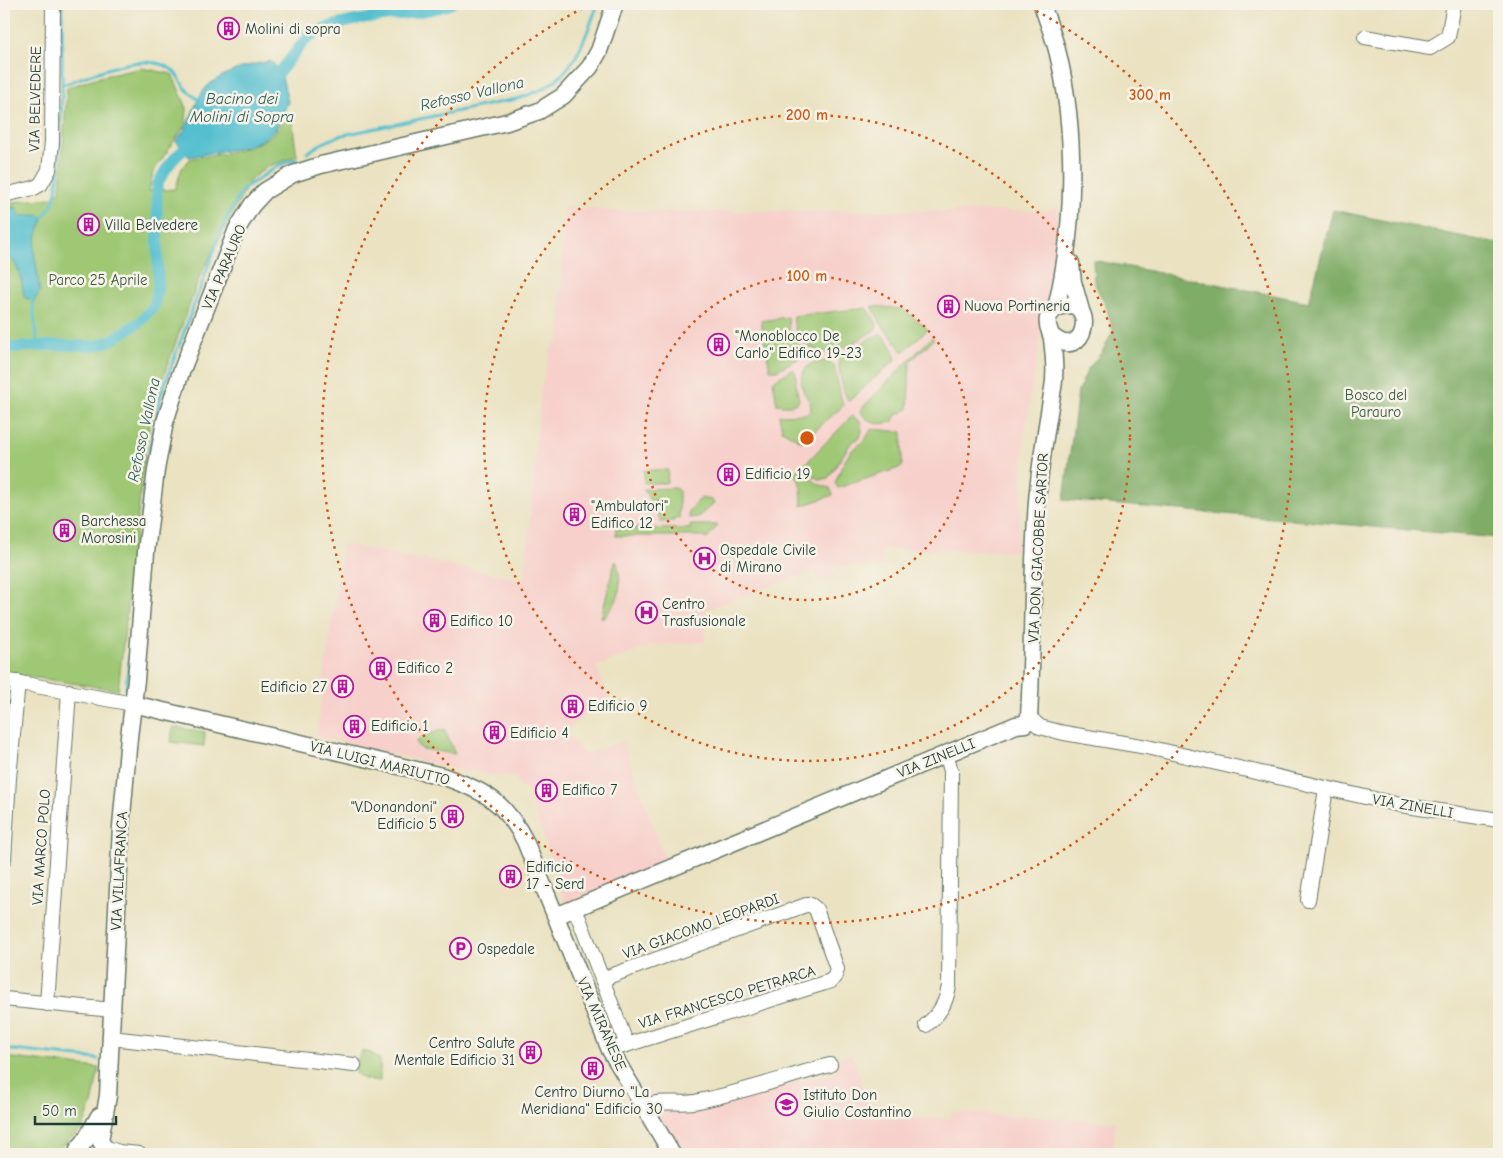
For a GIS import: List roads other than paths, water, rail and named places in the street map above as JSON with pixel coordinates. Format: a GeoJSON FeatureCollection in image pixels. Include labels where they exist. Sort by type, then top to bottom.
{"type":"FeatureCollection","features":[{"type":"Feature","properties":{"kind":"main road","name":"VIA PARAURO"},"geometry":{"type":"LineString","coordinates":[[133,704],[146,552],[156,470],[165,422],[180,375],[237,229],[252,205],[265,190],[282,180],[313,167],[507,122],[539,111],[563,96],[590,67],[599,51],[615,4]]}},
{"type":"Feature","properties":{"kind":"main road","name":"VIA DON GIACOBBE SARTOR"},"geometry":{"type":"LineString","coordinates":[[1042,4],[1058,54],[1068,111],[1071,157],[1069,231],[1063,280],[1056,308],[1051,313],[1048,323],[1052,336],[1055,381]]}},
{"type":"Feature","properties":{"kind":"main road","name":"VIA DON GIACOBBE SARTOR"},"geometry":{"type":"LineString","coordinates":[[1029,717],[1037,501],[1045,436],[1055,381],[1063,362],[1084,330],[1085,322],[1073,282],[1069,231]]}},
{"type":"Feature","properties":{"kind":"main road"},"geometry":{"type":"LineString","coordinates":[[1056,308],[1069,305],[1077,308],[1082,314]]}},
{"type":"Feature","properties":{"kind":"main road"},"geometry":{"type":"LineString","coordinates":[[1052,336],[1056,340],[1067,343],[1078,339]]}},
{"type":"Feature","properties":{"kind":"main road","name":"VIA LUIGI MARIUTTO"},"geometry":{"type":"LineString","coordinates":[[133,704],[442,776],[482,792],[497,802],[516,825],[556,916]]}},
{"type":"Feature","properties":{"kind":"main road","name":"VIA VILLAFRANCA"},"geometry":{"type":"LineString","coordinates":[[106,1152],[111,1121],[108,1096],[121,827],[133,704]]}},
{"type":"Feature","properties":{"kind":"main road","name":"VIA ZINELLI"},"geometry":{"type":"LineString","coordinates":[[556,916],[946,753],[1016,725],[1025,724],[1029,717]]}},
{"type":"Feature","properties":{"kind":"main road","name":"VIA MIRANESE"},"geometry":{"type":"LineString","coordinates":[[556,916],[610,1050],[642,1107],[672,1154]]}},
{"type":"Feature","properties":{"kind":"main road","name":"VIA VILLAFRANCA"},"geometry":{"type":"LineString","coordinates":[[75,1152],[96,1124],[108,1096]]}},
{"type":"Feature","properties":{"kind":"main road"},"geometry":{"type":"LineString","coordinates":[[75,1152],[84,1146],[96,1144],[106,1152]]}},
{"type":"Feature","properties":{"kind":"street","name":"VIA BELVEDERE"},"geometry":{"type":"LineString","coordinates":[[4,195],[34,188],[41,184],[49,170],[52,142],[53,4]]}},
{"type":"Feature","properties":{"kind":"street"},"geometry":{"type":"LineString","coordinates":[[1366,37],[1430,48],[1448,37],[1454,4]]}},
{"type":"Feature","properties":{"kind":"street"},"geometry":{"type":"LineString","coordinates":[[4,680],[133,704]]}},
{"type":"Feature","properties":{"kind":"street"},"geometry":{"type":"LineString","coordinates":[[4,859],[18,682]]}},
{"type":"Feature","properties":{"kind":"street","name":"VIA MARCO POLO"},"geometry":{"type":"LineString","coordinates":[[47,1004],[69,691]]}},
{"type":"Feature","properties":{"kind":"street","name":"VIA ZINELLI"},"geometry":{"type":"LineString","coordinates":[[1029,717],[1040,727],[1148,747],[1400,805],[1499,820]]}},
{"type":"Feature","properties":{"kind":"street"},"geometry":{"type":"LineString","coordinates":[[926,1025],[937,1017],[950,986],[951,771],[946,753]]}},
{"type":"Feature","properties":{"kind":"street"},"geometry":{"type":"LineString","coordinates":[[1308,900],[1326,789]]}},
{"type":"Feature","properties":{"kind":"street","name":"VIA GIACOMO LEOPARDI"},"geometry":{"type":"LineString","coordinates":[[602,979],[806,905],[811,905]]}},
{"type":"Feature","properties":{"kind":"street","name":"VIA FRANCESCO PETRARCA"},"geometry":{"type":"LineString","coordinates":[[610,1050],[831,981],[837,970],[816,909],[811,905]]}},
{"type":"Feature","properties":{"kind":"street","name":"VIA MIRANESE"},"geometry":{"type":"LineString","coordinates":[[575,908],[627,1045]]}},
{"type":"Feature","properties":{"kind":"street"},"geometry":{"type":"LineString","coordinates":[[4,999],[112,1010]]}},
{"type":"Feature","properties":{"kind":"street"},"geometry":{"type":"LineString","coordinates":[[110,1038],[354,1066]]}},
{"type":"Feature","properties":{"kind":"street"},"geometry":{"type":"LineString","coordinates":[[642,1107],[650,1103],[662,1101],[697,1102],[830,1065]]}},
{"type":"Feature","properties":{"kind":"street"},"geometry":{"type":"LineString","coordinates":[[106,1152],[138,1154]]}},
{"type":"Feature","properties":{"kind":"water","name":"Bacino dei Molini di Sopra"},"geometry":{"type":"Polygon","coordinates":[[[271,61],[281,72],[288,102],[276,129],[261,141],[242,148],[189,157],[176,141],[186,127],[204,90],[226,74],[254,64],[271,61]]]}},
{"type":"Feature","properties":{"kind":"water"},"geometry":{"type":"Polygon","coordinates":[[[16,207],[20,216],[36,215],[44,217],[37,234],[34,250],[40,291],[34,301],[24,297],[21,279],[16,266],[4,253],[4,208],[16,207]]]}},
{"type":"Feature","properties":{"kind":"waterway"},"geometry":{"type":"LineString","coordinates":[[42,219],[52,205],[58,176],[62,93],[62,4]]}},
{"type":"Feature","properties":{"kind":"waterway"},"geometry":{"type":"LineString","coordinates":[[271,82],[302,44],[322,29],[357,20],[425,11],[451,4]]}},
{"type":"Feature","properties":{"kind":"waterway","name":"Refosso Vallona"},"geometry":{"type":"LineString","coordinates":[[307,153],[338,136],[521,98],[543,89],[557,80],[573,61],[598,4]]}},
{"type":"Feature","properties":{"kind":"waterway"},"geometry":{"type":"LineString","coordinates":[[289,29],[314,34]]}},
{"type":"Feature","properties":{"kind":"waterway"},"geometry":{"type":"LineString","coordinates":[[62,85],[117,66],[146,62],[159,64],[171,69],[185,88],[200,101]]}},
{"type":"Feature","properties":{"kind":"waterway"},"geometry":{"type":"LineString","coordinates":[[4,348],[56,345],[94,346],[110,341],[140,322],[154,306],[158,286],[157,185],[173,160],[196,141]]}},
{"type":"Feature","properties":{"kind":"waterway","name":"Refosso Vallona"},"geometry":{"type":"LineString","coordinates":[[142,521],[147,461],[161,394],[225,221],[242,190],[279,165],[297,159]]}},
{"type":"Feature","properties":{"kind":"waterway"},"geometry":{"type":"LineString","coordinates":[[32,298],[38,346]]}},
{"type":"Feature","properties":{"kind":"waterway","name":"Refosso Vallona"},"geometry":{"type":"LineString","coordinates":[[126,691],[134,607]]}},
{"type":"Feature","properties":{"kind":"waterway","name":"Refosso Vallona"},"geometry":{"type":"LineString","coordinates":[[4,1049],[98,1059]]}},
{"type":"Feature","properties":{"kind":"place","name":"Molini di sopra"},"geometry":{"type":"Point","coordinates":[229,29]}},
{"type":"Feature","properties":{"kind":"place","name":"Villa Belvedere"},"geometry":{"type":"Point","coordinates":[89,225]}},
{"type":"Feature","properties":{"kind":"place","name":"Nuova Portineria"},"geometry":{"type":"Point","coordinates":[948,306]}},
{"type":"Feature","properties":{"kind":"place","name":"\"Monoblocco De Carlo\" Edifico 19-23"},"geometry":{"type":"Point","coordinates":[719,345]}},
{"type":"Feature","properties":{"kind":"place","name":"Edificio 19"},"geometry":{"type":"Point","coordinates":[729,474]}},
{"type":"Feature","properties":{"kind":"place","name":"\"Ambulatori\" Edifico 12"},"geometry":{"type":"Point","coordinates":[575,515]}},
{"type":"Feature","properties":{"kind":"place","name":"Barchessa Morosini"},"geometry":{"type":"Point","coordinates":[65,530]}},
{"type":"Feature","properties":{"kind":"place","name":"Ospedale Civile di Mirano"},"geometry":{"type":"Point","coordinates":[704,559]}},
{"type":"Feature","properties":{"kind":"place","name":"Centro Trasfusionale"},"geometry":{"type":"Point","coordinates":[646,613]}},
{"type":"Feature","properties":{"kind":"place","name":"Edifico 10"},"geometry":{"type":"Point","coordinates":[434,621]}},
{"type":"Feature","properties":{"kind":"place","name":"Edifico 2"},"geometry":{"type":"Point","coordinates":[381,668]}},
{"type":"Feature","properties":{"kind":"place","name":"Edificio 27"},"geometry":{"type":"Point","coordinates":[343,687]}},
{"type":"Feature","properties":{"kind":"place","name":"Edificio 9"},"geometry":{"type":"Point","coordinates":[572,706]}},
{"type":"Feature","properties":{"kind":"place","name":"Edificio 1"},"geometry":{"type":"Point","coordinates":[355,726]}},
{"type":"Feature","properties":{"kind":"place","name":"Edificio 4"},"geometry":{"type":"Point","coordinates":[494,733]}},
{"type":"Feature","properties":{"kind":"place","name":"Edifico 7"},"geometry":{"type":"Point","coordinates":[546,790]}},
{"type":"Feature","properties":{"kind":"place","name":"\"V.Donandoni\" Edificio 5"},"geometry":{"type":"Point","coordinates":[453,816]}},
{"type":"Feature","properties":{"kind":"place","name":"Edificio 17 - Serd"},"geometry":{"type":"Point","coordinates":[510,876]}},
{"type":"Feature","properties":{"kind":"place","name":"Ospedale"},"geometry":{"type":"Point","coordinates":[461,949]}},
{"type":"Feature","properties":{"kind":"place","name":"Centro Salute Mentale Edificio 31"},"geometry":{"type":"Point","coordinates":[531,1052]}},
{"type":"Feature","properties":{"kind":"place","name":"Centro Diurno \"La Meridiana\" Edificio 30"},"geometry":{"type":"Point","coordinates":[592,1069]}},
{"type":"Feature","properties":{"kind":"place","name":"Istituto Don Giulio Costantino"},"geometry":{"type":"Point","coordinates":[787,1104]}},
{"type":"Feature","properties":{"kind":"park label","name":"Parco 25 Aprile"},"geometry":{"type":"Point","coordinates":[98,280]}},
{"type":"Feature","properties":{"kind":"park label","name":"Bosco del Parauro"},"geometry":{"type":"Point","coordinates":[1376,404]}}]}
